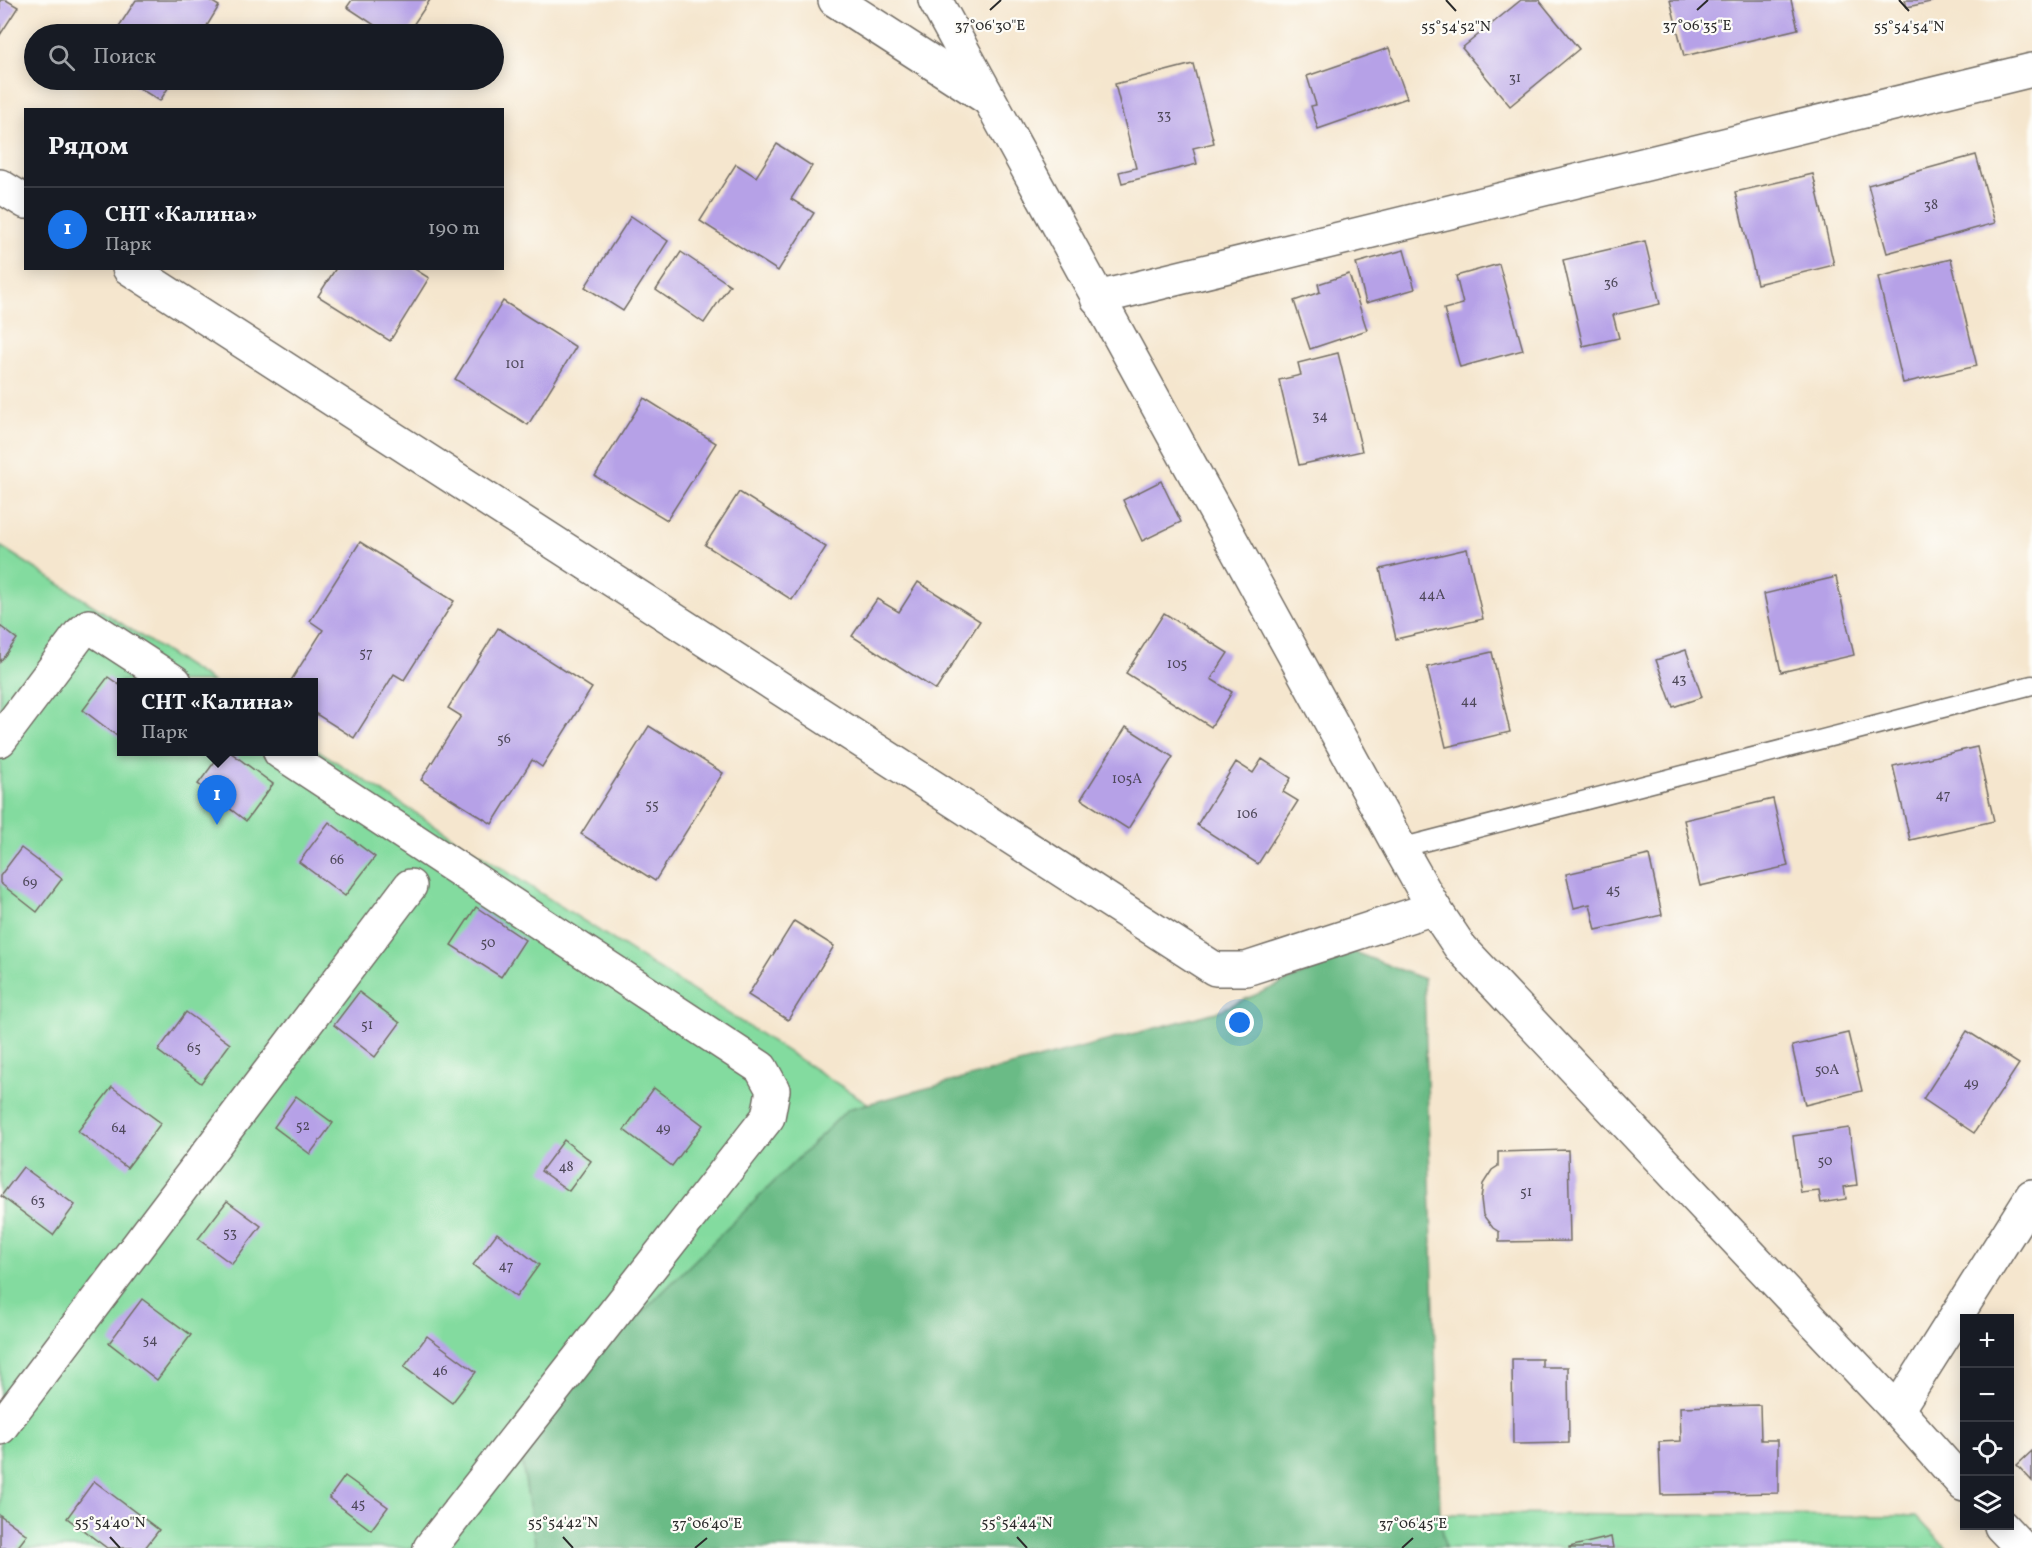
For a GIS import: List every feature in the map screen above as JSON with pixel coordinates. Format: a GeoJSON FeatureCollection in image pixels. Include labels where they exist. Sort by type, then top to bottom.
{"type":"FeatureCollection","features":[{"type":"Feature","properties":{"kind":"street"},"geometry":{"type":"LineString","coordinates":[[835,0],[989,99]]}},
{"type":"Feature","properties":{"kind":"street"},"geometry":{"type":"LineString","coordinates":[[935,0],[1400,848],[1434,908],[1460,947],[1960,1479]]}},
{"type":"Feature","properties":{"kind":"street"},"geometry":{"type":"LineString","coordinates":[[1097,298],[2032,70]]}},
{"type":"Feature","properties":{"kind":"street"},"geometry":{"type":"LineString","coordinates":[[0,186],[24,201]]}},
{"type":"Feature","properties":{"kind":"street"},"geometry":{"type":"LineString","coordinates":[[132,270],[1215,969],[1246,969],[1434,908]]}},
{"type":"Feature","properties":{"kind":"street"},"geometry":{"type":"LineString","coordinates":[[0,740],[79,635],[89,626],[169,678]]}},
{"type":"Feature","properties":{"kind":"street"},"geometry":{"type":"LineString","coordinates":[[286,756],[760,1068],[773,1090],[768,1117],[430,1548]]}},
{"type":"Feature","properties":{"kind":"street"},"geometry":{"type":"LineString","coordinates":[[0,1428],[410,886]]}},
{"type":"Feature","properties":{"kind":"street"},"geometry":{"type":"LineString","coordinates":[[1897,1410],[2032,1196]]}},
{"type":"Feature","properties":{"kind":"street"},"geometry":{"type":"LineString","coordinates":[[2005,1530],[2022,1548]]}},
{"type":"Feature","properties":{"kind":"lane"},"geometry":{"type":"LineString","coordinates":[[1400,848],[2032,685]]}},
{"type":"Feature","properties":{"kind":"green space"},"geometry":{"type":"Polygon","coordinates":[[[0,546],[207,678],[117,678],[117,756],[318,756],[318,750],[869,1104],[848,1109],[518,1435],[536,1548],[0,1548],[0,546]]]}},
{"type":"Feature","properties":{"kind":"green space"},"geometry":{"type":"Polygon","coordinates":[[[1354,952],[1424,979],[1440,1514],[1445,1548],[536,1548],[518,1435],[848,1109],[1216,1012],[1354,952]]]}},
{"type":"Feature","properties":{"kind":"green space"},"geometry":{"type":"Polygon","coordinates":[[[1440,1514],[1916,1516],[1946,1548],[1445,1548],[1440,1514]]]}},
{"type":"Feature","properties":{"kind":"building"},"geometry":{"type":"Polygon","coordinates":[[[0,0],[6,0],[18,7],[0,35],[0,0]]]}},
{"type":"Feature","properties":{"kind":"building"},"geometry":{"type":"Polygon","coordinates":[[[136,0],[209,0],[219,6],[208,24],[120,24],[136,0]]]}},
{"type":"Feature","properties":{"kind":"building"},"geometry":{"type":"Polygon","coordinates":[[[352,0],[430,0],[414,24],[373,24],[347,7],[352,0]]]}},
{"type":"Feature","properties":{"kind":"building"},"geometry":{"type":"Polygon","coordinates":[[[1521,0],[1539,0],[1579,49],[1510,106],[1462,48],[1521,0]]]}},
{"type":"Feature","properties":{"kind":"building"},"geometry":{"type":"Polygon","coordinates":[[[1670,0],[1791,0],[1798,29],[1684,56],[1670,0]]]}},
{"type":"Feature","properties":{"kind":"building"},"geometry":{"type":"Polygon","coordinates":[[[1905,0],[1935,0],[1935,1],[1907,7],[1905,0]]]}},
{"type":"Feature","properties":{"kind":"building"},"geometry":{"type":"Polygon","coordinates":[[[1389,48],[1407,98],[1318,129],[1311,106],[1316,105],[1307,76],[1389,48]]]}},
{"type":"Feature","properties":{"kind":"building"},"geometry":{"type":"Polygon","coordinates":[[[1193,64],[1214,143],[1193,148],[1197,164],[1122,183],[1119,172],[1136,168],[1115,84],[1193,64]]]}},
{"type":"Feature","properties":{"kind":"building"},"geometry":{"type":"Polygon","coordinates":[[[142,90],[167,90],[160,101],[142,90]]]}},
{"type":"Feature","properties":{"kind":"building"},"geometry":{"type":"Polygon","coordinates":[[[777,144],[812,166],[791,199],[814,213],[778,271],[700,221],[736,164],[756,177],[777,144]]]}},
{"type":"Feature","properties":{"kind":"building"},"geometry":{"type":"Polygon","coordinates":[[[1976,155],[1995,223],[1887,253],[1868,185],[1976,155]]]}},
{"type":"Feature","properties":{"kind":"building"},"geometry":{"type":"Polygon","coordinates":[[[1813,174],[1834,265],[1757,284],[1735,192],[1813,174]]]}},
{"type":"Feature","properties":{"kind":"building"},"geometry":{"type":"Polygon","coordinates":[[[631,216],[668,241],[623,311],[585,287],[631,216]]]}},
{"type":"Feature","properties":{"kind":"building"},"geometry":{"type":"Polygon","coordinates":[[[1645,241],[1660,304],[1613,315],[1619,338],[1583,346],[1563,260],[1645,241]]]}},
{"type":"Feature","properties":{"kind":"building"},"geometry":{"type":"Polygon","coordinates":[[[1404,250],[1415,289],[1366,303],[1356,263],[1404,250]]]}},
{"type":"Feature","properties":{"kind":"building"},"geometry":{"type":"Polygon","coordinates":[[[681,252],[730,285],[704,323],[656,290],[681,252]]]}},
{"type":"Feature","properties":{"kind":"building"},"geometry":{"type":"Polygon","coordinates":[[[1951,259],[1977,366],[1903,383],[1878,277],[1951,259]]]}},
{"type":"Feature","properties":{"kind":"building"},"geometry":{"type":"Polygon","coordinates":[[[1499,264],[1523,350],[1460,367],[1444,309],[1463,304],[1456,276],[1499,264]]]}},
{"type":"Feature","properties":{"kind":"building"},"geometry":{"type":"Polygon","coordinates":[[[335,270],[416,270],[429,278],[390,341],[318,296],[335,270]]]}},
{"type":"Feature","properties":{"kind":"building"},"geometry":{"type":"Polygon","coordinates":[[[1349,274],[1367,330],[1310,349],[1294,301],[1320,292],[1318,284],[1349,274]]]}},
{"type":"Feature","properties":{"kind":"building"},"geometry":{"type":"Polygon","coordinates":[[[503,301],[576,347],[528,425],[455,379],[503,301]]]}},
{"type":"Feature","properties":{"kind":"building"},"geometry":{"type":"Polygon","coordinates":[[[1338,353],[1362,451],[1299,465],[1279,380],[1301,375],[1298,363],[1338,353]]]}},
{"type":"Feature","properties":{"kind":"building"},"geometry":{"type":"Polygon","coordinates":[[[644,398],[716,443],[667,520],[595,476],[644,398]]]}},
{"type":"Feature","properties":{"kind":"building"},"geometry":{"type":"Polygon","coordinates":[[[1161,481],[1181,522],[1142,541],[1123,500],[1161,481]]]}},
{"type":"Feature","properties":{"kind":"building"},"geometry":{"type":"Polygon","coordinates":[[[739,492],[826,547],[792,600],[705,545],[739,492]]]}},
{"type":"Feature","properties":{"kind":"building"},"geometry":{"type":"Polygon","coordinates":[[[360,542],[454,601],[404,680],[394,674],[354,738],[318,715],[318,678],[293,678],[323,630],[310,621],[360,542]]]}},
{"type":"Feature","properties":{"kind":"building"},"geometry":{"type":"Polygon","coordinates":[[[1467,549],[1483,619],[1396,639],[1380,569],[1467,549]]]}},
{"type":"Feature","properties":{"kind":"building"},"geometry":{"type":"Polygon","coordinates":[[[1836,577],[1854,655],[1781,672],[1764,594],[1836,577]]]}},
{"type":"Feature","properties":{"kind":"building"},"geometry":{"type":"Polygon","coordinates":[[[918,582],[980,621],[936,690],[852,636],[877,599],[899,612],[918,582]]]}},
{"type":"Feature","properties":{"kind":"building"},"geometry":{"type":"Polygon","coordinates":[[[1164,613],[1228,653],[1211,679],[1232,692],[1211,727],[1126,673],[1164,613]]]}},
{"type":"Feature","properties":{"kind":"building"},"geometry":{"type":"Polygon","coordinates":[[[0,626],[17,639],[0,662],[0,626]]]}},
{"type":"Feature","properties":{"kind":"building"},"geometry":{"type":"Polygon","coordinates":[[[498,628],[592,688],[542,767],[532,760],[492,824],[421,780],[461,716],[448,708],[498,628]]]}},
{"type":"Feature","properties":{"kind":"building"},"geometry":{"type":"Polygon","coordinates":[[[1686,650],[1702,697],[1673,707],[1656,660],[1686,650]]]}},
{"type":"Feature","properties":{"kind":"building"},"geometry":{"type":"Polygon","coordinates":[[[1492,652],[1510,732],[1446,747],[1427,667],[1492,652]]]}},
{"type":"Feature","properties":{"kind":"building"},"geometry":{"type":"Polygon","coordinates":[[[108,677],[117,683],[117,736],[83,710],[108,677]]]}},
{"type":"Feature","properties":{"kind":"building"},"geometry":{"type":"Polygon","coordinates":[[[649,726],[723,773],[655,881],[581,834],[649,726]]]}},
{"type":"Feature","properties":{"kind":"building"},"geometry":{"type":"Polygon","coordinates":[[[1126,727],[1173,757],[1128,829],[1081,799],[1126,727]]]}},
{"type":"Feature","properties":{"kind":"building"},"geometry":{"type":"Polygon","coordinates":[[[1977,747],[1994,821],[1910,840],[1893,766],[1977,747]]]}},
{"type":"Feature","properties":{"kind":"building"},"geometry":{"type":"Polygon","coordinates":[[[219,756],[235,756],[273,784],[246,821],[198,784],[219,756]]]}},
{"type":"Feature","properties":{"kind":"building"},"geometry":{"type":"Polygon","coordinates":[[[1262,759],[1291,778],[1283,792],[1298,801],[1258,864],[1197,825],[1236,762],[1253,773],[1262,759]]]}},
{"type":"Feature","properties":{"kind":"building"},"geometry":{"type":"Polygon","coordinates":[[[1773,799],[1788,866],[1700,886],[1684,820],[1773,799]]]}},
{"type":"Feature","properties":{"kind":"building"},"geometry":{"type":"Polygon","coordinates":[[[329,822],[375,857],[345,896],[299,862],[329,822]]]}},
{"type":"Feature","properties":{"kind":"building"},"geometry":{"type":"Polygon","coordinates":[[[21,848],[62,879],[37,912],[0,883],[0,876],[21,848]]]}},
{"type":"Feature","properties":{"kind":"building"},"geometry":{"type":"Polygon","coordinates":[[[1649,855],[1662,915],[1596,930],[1590,904],[1574,908],[1566,874],[1649,855]]]}},
{"type":"Feature","properties":{"kind":"building"},"geometry":{"type":"Polygon","coordinates":[[[476,907],[525,940],[501,977],[451,945],[476,907]]]}},
{"type":"Feature","properties":{"kind":"building"},"geometry":{"type":"Polygon","coordinates":[[[794,921],[834,946],[788,1020],[748,995],[794,921]]]}},
{"type":"Feature","properties":{"kind":"building"},"geometry":{"type":"Polygon","coordinates":[[[359,992],[400,1023],[375,1057],[334,1025],[359,992]]]}},
{"type":"Feature","properties":{"kind":"building"},"geometry":{"type":"Polygon","coordinates":[[[186,1012],[230,1044],[201,1083],[158,1051],[186,1012]]]}},
{"type":"Feature","properties":{"kind":"building"},"geometry":{"type":"Polygon","coordinates":[[[1967,1031],[2019,1064],[1974,1133],[1923,1099],[1967,1031]]]}},
{"type":"Feature","properties":{"kind":"building"},"geometry":{"type":"Polygon","coordinates":[[[1848,1033],[1862,1091],[1805,1105],[1792,1046],[1848,1033]]]}},
{"type":"Feature","properties":{"kind":"building"},"geometry":{"type":"Polygon","coordinates":[[[112,1087],[161,1123],[127,1168],[78,1131],[112,1087]]]}},
{"type":"Feature","properties":{"kind":"building"},"geometry":{"type":"Polygon","coordinates":[[[654,1088],[703,1125],[672,1166],[624,1130],[654,1088]]]}},
{"type":"Feature","properties":{"kind":"building"},"geometry":{"type":"Polygon","coordinates":[[[296,1096],[333,1123],[310,1154],[274,1127],[296,1096]]]}},
{"type":"Feature","properties":{"kind":"building"},"geometry":{"type":"Polygon","coordinates":[[[1849,1128],[1857,1185],[1844,1187],[1846,1199],[1821,1203],[1819,1191],[1801,1193],[1793,1136],[1849,1128]]]}},
{"type":"Feature","properties":{"kind":"building"},"geometry":{"type":"Polygon","coordinates":[[[564,1140],[591,1161],[569,1191],[541,1171],[564,1140]]]}},
{"type":"Feature","properties":{"kind":"building"},"geometry":{"type":"Polygon","coordinates":[[[1568,1150],[1570,1241],[1499,1242],[1499,1232],[1483,1215],[1481,1199],[1483,1184],[1492,1170],[1498,1166],[1498,1152],[1568,1150]]]}},
{"type":"Feature","properties":{"kind":"building"},"geometry":{"type":"Polygon","coordinates":[[[23,1167],[75,1205],[53,1235],[1,1196],[23,1167]]]}},
{"type":"Feature","properties":{"kind":"building"},"geometry":{"type":"Polygon","coordinates":[[[227,1201],[261,1226],[232,1264],[198,1239],[227,1201]]]}},
{"type":"Feature","properties":{"kind":"building"},"geometry":{"type":"Polygon","coordinates":[[[497,1233],[539,1265],[516,1297],[473,1265],[497,1233]]]}},
{"type":"Feature","properties":{"kind":"building"},"geometry":{"type":"Polygon","coordinates":[[[142,1299],[191,1335],[157,1380],[109,1343],[142,1299]]]}},
{"type":"Feature","properties":{"kind":"building"},"geometry":{"type":"Polygon","coordinates":[[[427,1336],[476,1372],[452,1403],[404,1367],[427,1336]]]}},
{"type":"Feature","properties":{"kind":"building"},"geometry":{"type":"Polygon","coordinates":[[[1512,1359],[1542,1359],[1542,1367],[1568,1367],[1569,1443],[1513,1444],[1512,1359]]]}},
{"type":"Feature","properties":{"kind":"building"},"geometry":{"type":"Polygon","coordinates":[[[1760,1405],[1761,1440],[1778,1440],[1778,1493],[1661,1495],[1659,1442],[1681,1441],[1680,1407],[1760,1405]]]}},
{"type":"Feature","properties":{"kind":"building"},"geometry":{"type":"Polygon","coordinates":[[[2032,1451],[2032,1481],[2017,1465],[2032,1451]]]}},
{"type":"Feature","properties":{"kind":"building"},"geometry":{"type":"Polygon","coordinates":[[[345,1476],[388,1507],[371,1530],[329,1498],[345,1476]]]}},
{"type":"Feature","properties":{"kind":"building"},"geometry":{"type":"Polygon","coordinates":[[[94,1481],[159,1530],[145,1548],[107,1548],[67,1518],[94,1481]]]}},
{"type":"Feature","properties":{"kind":"building"},"geometry":{"type":"Polygon","coordinates":[[[0,1515],[27,1535],[17,1548],[0,1548],[0,1515]]]}},
{"type":"Feature","properties":{"kind":"building"},"geometry":{"type":"Polygon","coordinates":[[[1611,1537],[1613,1548],[1569,1548],[1569,1547],[1611,1537]]]}},
{"type":"Feature","properties":{"kind":"place","name":"СНТ «Калина»"},"geometry":{"type":"Point","coordinates":[217,825]}}]}
